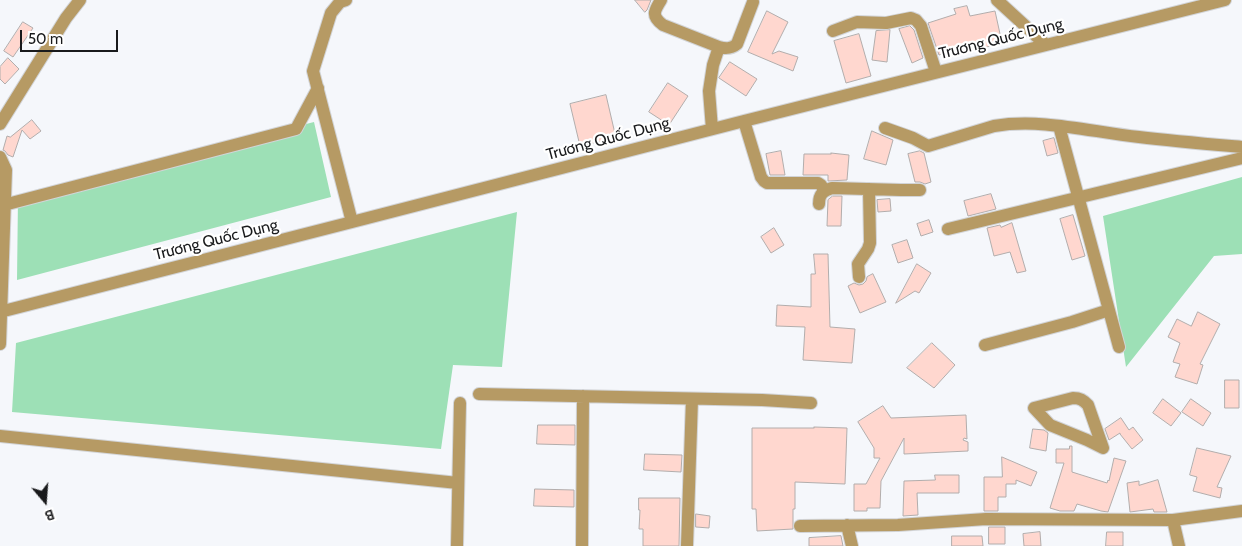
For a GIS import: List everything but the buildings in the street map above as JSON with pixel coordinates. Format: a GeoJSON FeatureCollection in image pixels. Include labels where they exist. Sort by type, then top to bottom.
{"type":"FeatureCollection","features":[{"type":"Feature","properties":{"kind":"street"},"geometry":{"type":"LineString","coordinates":[[0,124],[66,18],[80,0]]}},
{"type":"Feature","properties":{"kind":"street"},"geometry":{"type":"LineString","coordinates":[[346,0],[340,2],[331,13],[313,71],[352,222]]}},
{"type":"Feature","properties":{"kind":"street"},"geometry":{"type":"LineString","coordinates":[[661,0],[654,12],[658,21],[663,25],[728,49],[733,48],[737,44],[753,2]]}},
{"type":"Feature","properties":{"kind":"street"},"geometry":{"type":"LineString","coordinates":[[998,0],[1046,45]]}},
{"type":"Feature","properties":{"kind":"street","name":"Trương Quốc Dụng"},"geometry":{"type":"LineString","coordinates":[[1,312],[712,129],[1225,0]]}},
{"type":"Feature","properties":{"kind":"street"},"geometry":{"type":"LineString","coordinates":[[833,30],[857,22],[886,23],[911,18],[916,20],[921,26],[936,72]]}},
{"type":"Feature","properties":{"kind":"street"},"geometry":{"type":"LineString","coordinates":[[712,129],[709,91],[713,65],[719,47]]}},
{"type":"Feature","properties":{"kind":"street"},"geometry":{"type":"LineString","coordinates":[[2,206],[296,129],[318,88]]}},
{"type":"Feature","properties":{"kind":"street"},"geometry":{"type":"LineString","coordinates":[[744,121],[761,177],[764,181],[767,183],[818,183],[825,191]]}},
{"type":"Feature","properties":{"kind":"street"},"geometry":{"type":"LineString","coordinates":[[885,128],[913,138],[928,146],[1004,125],[1030,124],[1242,147]]}},
{"type":"Feature","properties":{"kind":"street"},"geometry":{"type":"LineString","coordinates":[[1059,126],[1119,347]]}},
{"type":"Feature","properties":{"kind":"street"},"geometry":{"type":"LineString","coordinates":[[0,157],[6,170],[2,206],[0,344]]}},
{"type":"Feature","properties":{"kind":"street"},"geometry":{"type":"LineString","coordinates":[[948,229],[1242,158]]}},
{"type":"Feature","properties":{"kind":"street"},"geometry":{"type":"LineString","coordinates":[[819,204],[820,195],[832,188],[920,190]]}},
{"type":"Feature","properties":{"kind":"street"},"geometry":{"type":"LineString","coordinates":[[859,277],[858,264],[870,243],[869,189]]}},
{"type":"Feature","properties":{"kind":"street"},"geometry":{"type":"LineString","coordinates":[[985,345],[1109,310]]}},
{"type":"Feature","properties":{"kind":"street"},"geometry":{"type":"LineString","coordinates":[[479,394],[811,402]]}},
{"type":"Feature","properties":{"kind":"street"},"geometry":{"type":"LineString","coordinates":[[582,546],[583,396]]}},
{"type":"Feature","properties":{"kind":"street"},"geometry":{"type":"LineString","coordinates":[[687,546],[692,398]]}},
{"type":"Feature","properties":{"kind":"street"},"geometry":{"type":"LineString","coordinates":[[1073,398],[1084,400],[1090,410],[1103,448],[1050,425],[1034,408],[1073,398]]}},
{"type":"Feature","properties":{"kind":"street"},"geometry":{"type":"LineString","coordinates":[[457,546],[460,404]]}},
{"type":"Feature","properties":{"kind":"street"},"geometry":{"type":"LineString","coordinates":[[0,436],[458,483]]}},
{"type":"Feature","properties":{"kind":"street"},"geometry":{"type":"LineString","coordinates":[[800,526],[898,525],[986,519],[1174,520],[1242,511]]}},
{"type":"Feature","properties":{"kind":"street"},"geometry":{"type":"LineString","coordinates":[[1174,520],[1179,546]]}},
{"type":"Feature","properties":{"kind":"street"},"geometry":{"type":"LineString","coordinates":[[847,526],[852,546]]}},
{"type":"Feature","properties":{"kind":"green space"},"geometry":{"type":"Polygon","coordinates":[[[314,122],[331,197],[17,280],[18,197],[314,122]]]}},
{"type":"Feature","properties":{"kind":"green space"},"geometry":{"type":"Polygon","coordinates":[[[1242,177],[1242,254],[1214,256],[1126,367],[1103,216],[1242,177]]]}},
{"type":"Feature","properties":{"kind":"green space"},"geometry":{"type":"Polygon","coordinates":[[[517,212],[502,367],[453,365],[441,449],[12,412],[16,343],[517,212]]]}}]}
